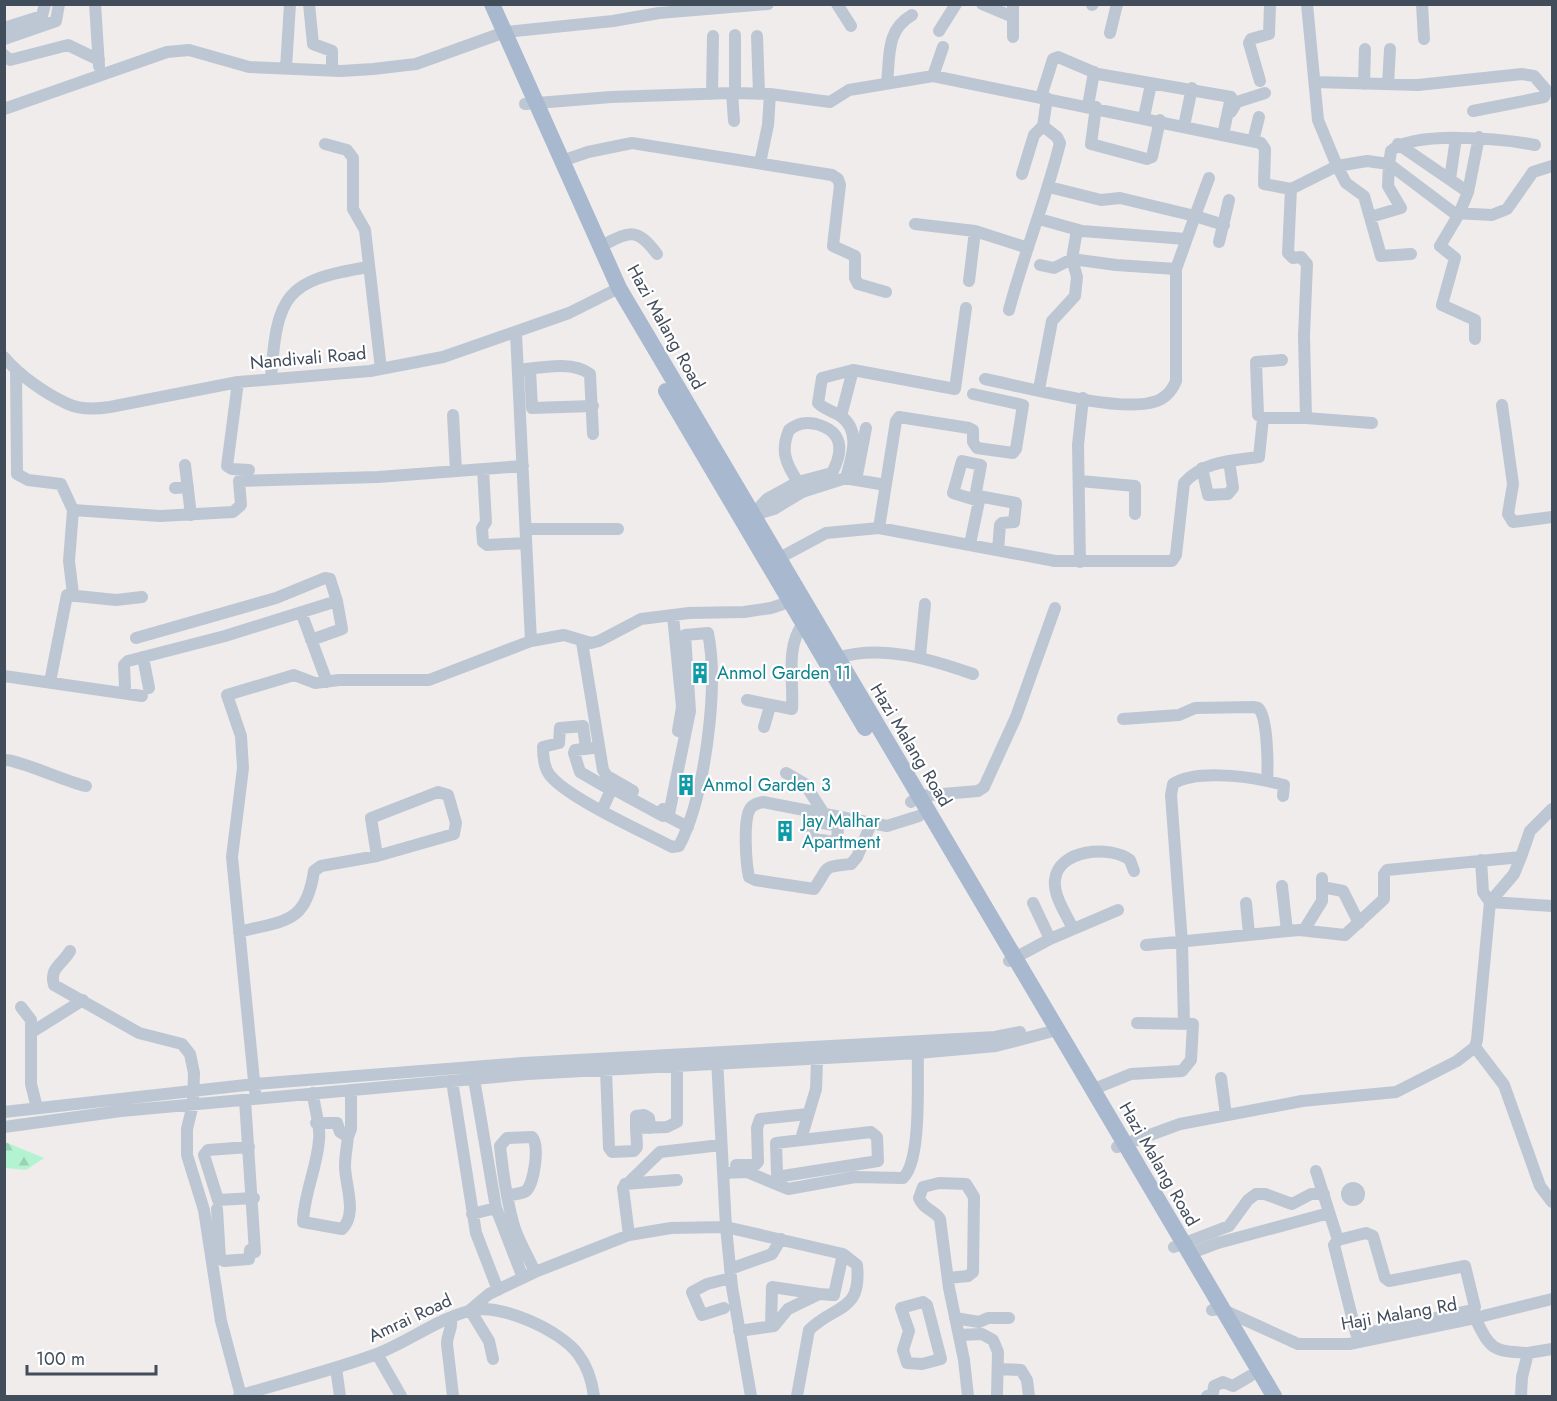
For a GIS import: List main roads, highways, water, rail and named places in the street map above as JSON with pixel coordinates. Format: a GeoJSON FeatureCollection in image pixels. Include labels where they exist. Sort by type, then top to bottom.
{"type":"FeatureCollection","features":[{"type":"Feature","properties":{"kind":"main road","name":"Hazi Malang Road"},"geometry":{"type":"LineString","coordinates":[[480,4],[500,33]]}},
{"type":"Feature","properties":{"kind":"main road","name":"Hazi Malang Road"},"geometry":{"type":"LineString","coordinates":[[492,4],[500,33],[615,290],[796,599],[837,658],[917,805]]}},
{"type":"Feature","properties":{"kind":"main road","name":"Hazi Malang Road"},"geometry":{"type":"LineString","coordinates":[[531,103],[562,161],[601,246],[615,290]]}},
{"type":"Feature","properties":{"kind":"main road","name":"Hazi Malang Road"},"geometry":{"type":"LineString","coordinates":[[796,599],[803,624],[917,805],[1121,1145],[1182,1248],[1262,1396]]}},
{"type":"Feature","properties":{"kind":"main road","name":"Hazi Malang Road"},"geometry":{"type":"LineString","coordinates":[[1051,1028],[1094,1089],[1121,1145]]}},
{"type":"Feature","properties":{"kind":"main road","name":"Hazi Malang Road"},"geometry":{"type":"LineString","coordinates":[[1220,1316],[1274,1396]]}},
{"type":"Feature","properties":{"kind":"place","name":"Anmol Garden 11"},"geometry":{"type":"Point","coordinates":[700,673]}},
{"type":"Feature","properties":{"kind":"place","name":"Anmol Garden 3"},"geometry":{"type":"Point","coordinates":[686,785]}},
{"type":"Feature","properties":{"kind":"place","name":"Jay Malhar Apartment"},"geometry":{"type":"Point","coordinates":[785,831]}}]}
